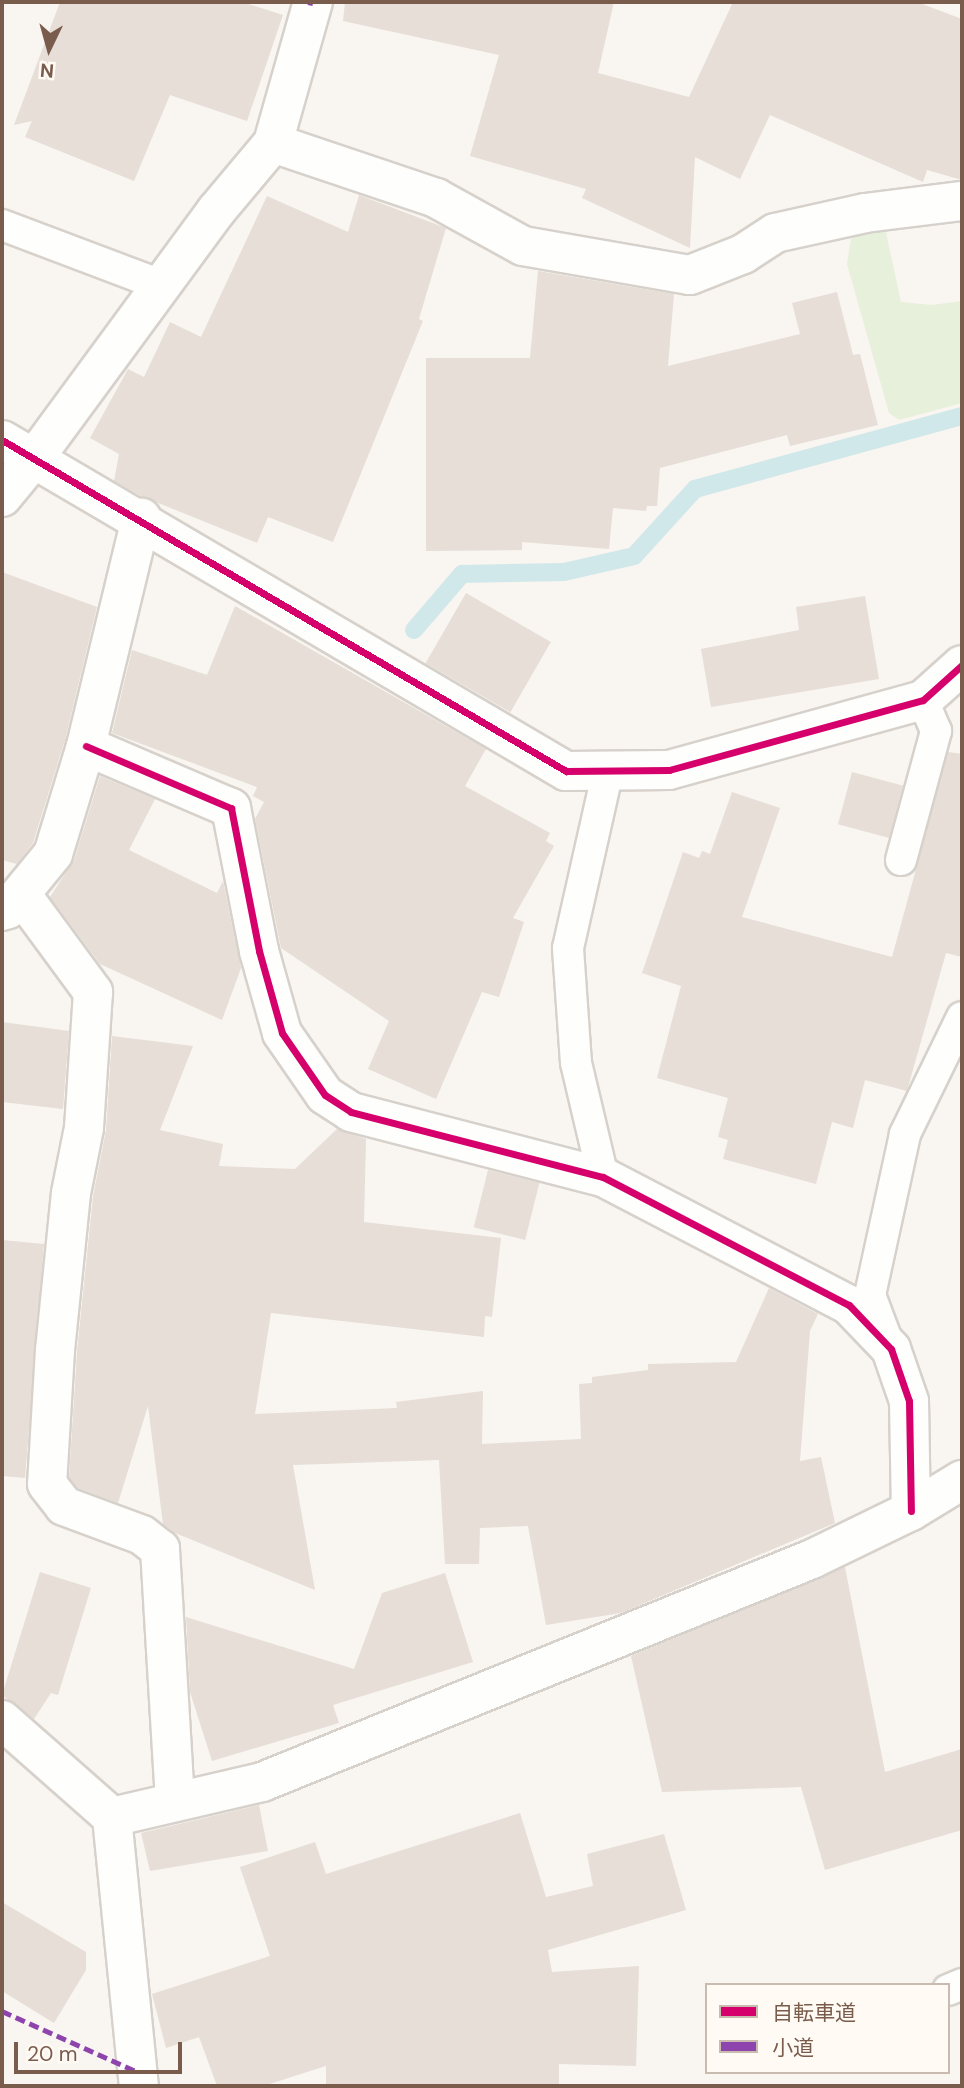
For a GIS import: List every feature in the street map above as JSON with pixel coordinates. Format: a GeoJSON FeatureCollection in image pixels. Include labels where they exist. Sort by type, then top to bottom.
{"type":"FeatureCollection","features":[{"type":"Feature","properties":{"kind":"street"},"geometry":{"type":"LineString","coordinates":[[2,496],[36,456],[161,285],[272,143],[313,2]]}},
{"type":"Feature","properties":{"kind":"street"},"geometry":{"type":"LineString","coordinates":[[272,143],[436,198],[523,246],[690,275],[743,254],[775,233],[865,213],[962,201]]}},
{"type":"Feature","properties":{"kind":"street"},"geometry":{"type":"LineString","coordinates":[[2,440],[36,456],[566,771],[669,770],[923,700],[962,665]]}},
{"type":"Feature","properties":{"kind":"street"},"geometry":{"type":"LineString","coordinates":[[141,518],[86,747],[53,854],[11,902],[93,992],[84,1128],[71,1193],[55,1350],[47,1484],[64,1506],[142,1535],[160,1549],[175,1802]]}},
{"type":"Feature","properties":{"kind":"street"},"geometry":{"type":"LineString","coordinates":[[86,747],[231,808],[259,951],[282,1033],[325,1095],[351,1112],[603,1177],[849,1305],[891,1349],[909,1401],[911,1511]]}},
{"type":"Feature","properties":{"kind":"street"},"geometry":{"type":"LineString","coordinates":[[112,1817],[262,1782],[812,1559],[911,1511],[958,1494]]}},
{"type":"Feature","properties":{"kind":"street"},"geometry":{"type":"LineString","coordinates":[[2,1720],[112,1817],[139,2086]]}},
{"type":"Feature","properties":{"kind":"lane"},"geometry":{"type":"LineString","coordinates":[[2,225],[161,285]]}},
{"type":"Feature","properties":{"kind":"lane"},"geometry":{"type":"LineString","coordinates":[[901,860],[936,731],[923,700]]}},
{"type":"Feature","properties":{"kind":"lane"},"geometry":{"type":"LineString","coordinates":[[603,1177],[576,1063],[568,948],[608,771]]}},
{"type":"Feature","properties":{"kind":"lane"},"geometry":{"type":"LineString","coordinates":[[891,1349],[870,1295],[905,1134],[962,1017]]}},
{"type":"Feature","properties":{"kind":"green space"},"geometry":{"type":"Polygon","coordinates":[[[867,228],[885,228],[901,302],[932,305],[962,301],[962,403],[899,420],[889,413],[847,264],[851,239],[867,228]]]}},
{"type":"Feature","properties":{"kind":"building"},"geometry":{"type":"Polygon","coordinates":[[[60,2],[242,2],[283,15],[247,121],[170,95],[134,181],[25,137],[32,121],[14,125],[60,2]]]}},
{"type":"Feature","properties":{"kind":"building"},"geometry":{"type":"Polygon","coordinates":[[[345,2],[614,2],[598,73],[689,97],[733,2],[917,2],[962,19],[962,180],[927,170],[923,182],[770,115],[740,179],[695,157],[690,248],[582,198],[586,189],[470,156],[499,55],[343,21],[345,2]]]}},
{"type":"Feature","properties":{"kind":"building"},"geometry":{"type":"Polygon","coordinates":[[[359,195],[446,228],[419,319],[423,321],[333,542],[268,517],[257,543],[141,496],[114,481],[119,454],[90,438],[128,369],[144,377],[170,322],[201,337],[267,196],[348,232],[359,195]]]}},
{"type":"Feature","properties":{"kind":"building"},"geometry":{"type":"Polygon","coordinates":[[[538,271],[674,294],[668,366],[800,334],[792,303],[837,292],[853,355],[860,354],[878,425],[790,446],[787,435],[660,468],[657,506],[647,506],[646,511],[613,508],[609,549],[522,542],[522,550],[426,551],[426,358],[530,358],[538,271]]]}},
{"type":"Feature","properties":{"kind":"building"},"geometry":{"type":"Polygon","coordinates":[[[2,572],[97,607],[65,740],[33,843],[17,864],[2,860],[2,572]]]}},
{"type":"Feature","properties":{"kind":"building"},"geometry":{"type":"Polygon","coordinates":[[[466,593],[551,642],[510,712],[426,663],[466,593]]]}},
{"type":"Feature","properties":{"kind":"building"},"geometry":{"type":"Polygon","coordinates":[[[865,596],[879,679],[711,707],[701,649],[799,630],[796,607],[865,596]]]}},
{"type":"Feature","properties":{"kind":"building"},"geometry":{"type":"Polygon","coordinates":[[[235,606],[486,749],[465,786],[550,833],[546,841],[554,846],[513,918],[524,922],[499,997],[482,992],[436,1099],[368,1069],[389,1021],[281,948],[255,819],[264,802],[253,796],[257,787],[112,733],[132,650],[207,675],[235,606]]]}},
{"type":"Feature","properties":{"kind":"building"},"geometry":{"type":"Polygon","coordinates":[[[948,752],[962,754],[962,957],[946,953],[907,1091],[865,1080],[853,1128],[832,1122],[816,1184],[723,1159],[728,1140],[718,1137],[728,1098],[657,1078],[681,986],[642,973],[683,852],[699,858],[702,851],[710,854],[732,792],[780,808],[742,917],[892,957],[948,752]]]}},
{"type":"Feature","properties":{"kind":"building"},"geometry":{"type":"Polygon","coordinates":[[[852,772],[903,786],[889,838],[838,824],[852,772]]]}},
{"type":"Feature","properties":{"kind":"building"},"geometry":{"type":"Polygon","coordinates":[[[100,776],[155,799],[129,850],[217,893],[223,881],[241,968],[222,1020],[100,964],[50,897],[74,860],[100,776]]]}},
{"type":"Feature","properties":{"kind":"building"},"geometry":{"type":"Polygon","coordinates":[[[2,1022],[69,1031],[63,1109],[2,1102],[2,1022]]]}},
{"type":"Feature","properties":{"kind":"building"},"geometry":{"type":"Polygon","coordinates":[[[112,1036],[193,1046],[160,1130],[223,1144],[219,1166],[295,1169],[337,1129],[366,1139],[364,1222],[501,1238],[492,1317],[485,1316],[484,1337],[271,1313],[255,1414],[397,1408],[396,1402],[483,1391],[482,1444],[581,1439],[579,1384],[592,1383],[592,1377],[648,1370],[648,1364],[736,1362],[769,1288],[818,1314],[810,1331],[800,1461],[821,1457],[835,1523],[621,1613],[546,1625],[528,1526],[480,1528],[479,1564],[445,1564],[439,1460],[293,1465],[315,1590],[175,1533],[163,1524],[148,1406],[118,1503],[77,1488],[69,1477],[77,1352],[93,1196],[106,1130],[112,1036]]]}},
{"type":"Feature","properties":{"kind":"building"},"geometry":{"type":"Polygon","coordinates":[[[488,1170],[539,1183],[525,1240],[474,1227],[488,1170]]]}},
{"type":"Feature","properties":{"kind":"building"},"geometry":{"type":"Polygon","coordinates":[[[2,1240],[44,1244],[25,1478],[2,1476],[2,1240]]]}},
{"type":"Feature","properties":{"kind":"building"},"geometry":{"type":"Polygon","coordinates":[[[845,1567],[885,1772],[962,1749],[962,1830],[825,1870],[801,1787],[662,1792],[631,1656],[845,1567]]]}},
{"type":"Feature","properties":{"kind":"building"},"geometry":{"type":"Polygon","coordinates":[[[40,1572],[91,1588],[58,1695],[51,1693],[34,1719],[2,1695],[40,1572]]]}},
{"type":"Feature","properties":{"kind":"building"},"geometry":{"type":"Polygon","coordinates":[[[445,1573],[473,1662],[333,1705],[339,1723],[212,1761],[190,1692],[186,1617],[354,1669],[382,1593],[445,1573]]]}},
{"type":"Feature","properties":{"kind":"building"},"geometry":{"type":"Polygon","coordinates":[[[259,1805],[268,1851],[150,1871],[141,1833],[259,1805]]]}},
{"type":"Feature","properties":{"kind":"building"},"geometry":{"type":"Polygon","coordinates":[[[520,1813],[546,1897],[593,1886],[587,1854],[664,1834],[686,1910],[548,1950],[552,1972],[639,1966],[636,2066],[559,2064],[559,2086],[326,2086],[326,2066],[263,2086],[217,2086],[199,2037],[166,2048],[152,1994],[270,1956],[240,1867],[315,1842],[326,1874],[520,1813]]]}},
{"type":"Feature","properties":{"kind":"building"},"geometry":{"type":"Polygon","coordinates":[[[2,1902],[86,1952],[86,1970],[54,2023],[2,1991],[2,1902]]]}},
{"type":"Feature","properties":{"kind":"waterway"},"geometry":{"type":"LineString","coordinates":[[414,630],[462,574],[564,572],[634,556],[695,489],[962,416]]}},
{"type":"Feature","properties":{"kind":"marked path"},"geometry":{"type":"LineString","coordinates":[[308,2],[313,3]]}},
{"type":"Feature","properties":{"kind":"marked path"},"geometry":{"type":"LineString","coordinates":[[2,2011],[138,2072]]}},
{"type":"Feature","properties":{"kind":"cycle path"},"geometry":{"type":"LineString","coordinates":[[2,440],[566,771],[669,770],[923,700],[962,665]]}},
{"type":"Feature","properties":{"kind":"cycle path"},"geometry":{"type":"LineString","coordinates":[[86,746],[231,808],[259,951],[282,1033],[325,1095],[351,1112],[603,1177],[849,1305],[891,1349],[909,1401],[911,1511]]}}]}
